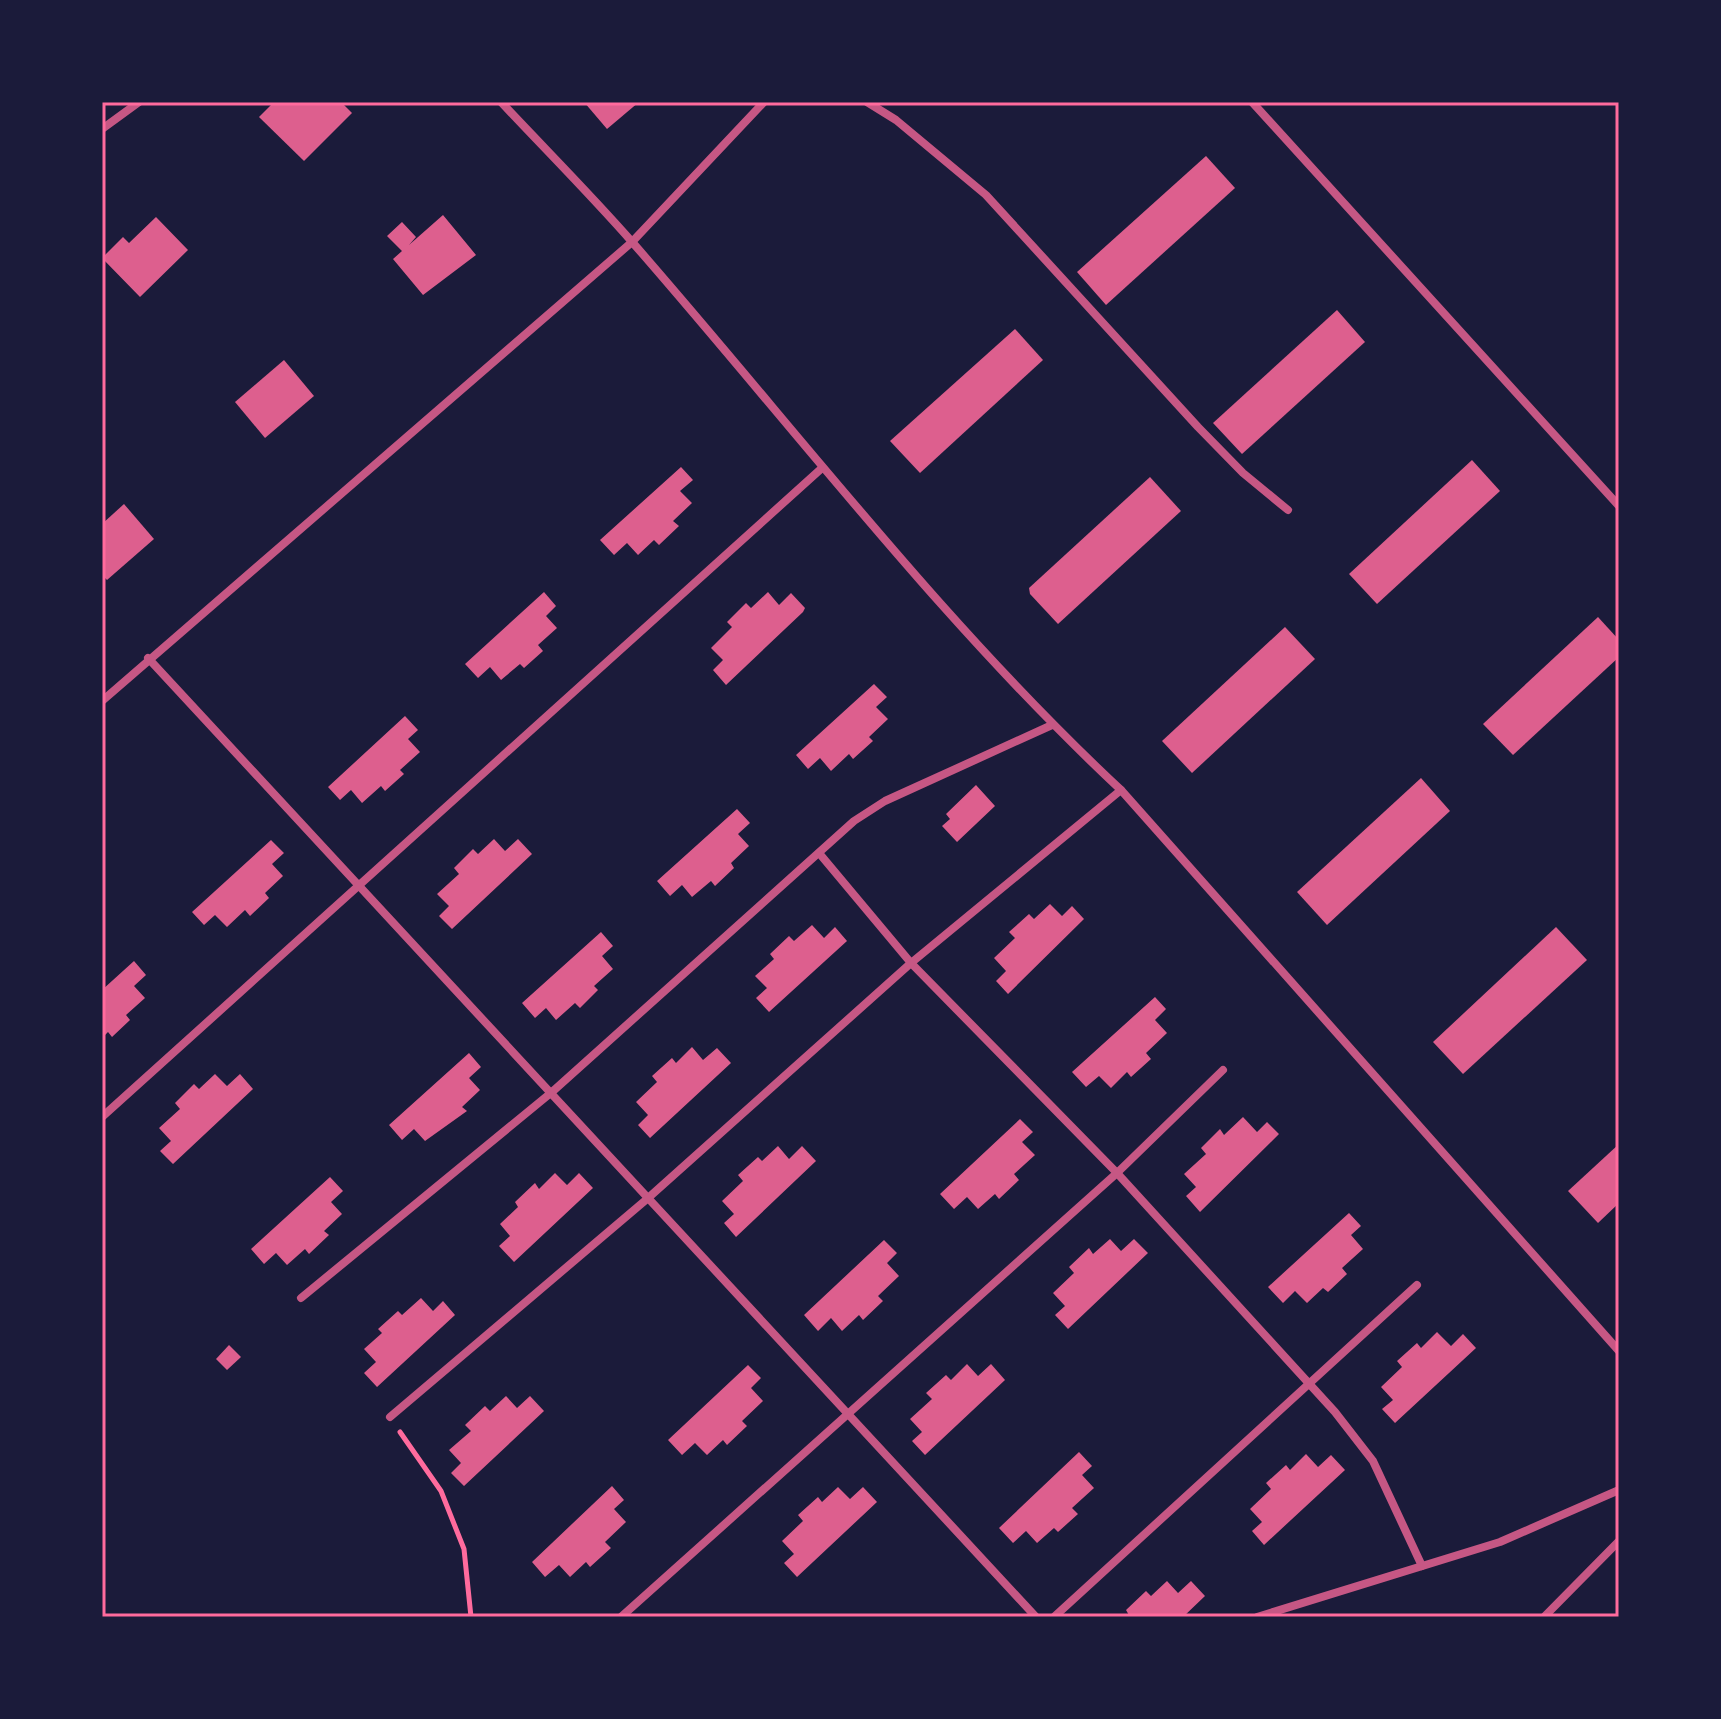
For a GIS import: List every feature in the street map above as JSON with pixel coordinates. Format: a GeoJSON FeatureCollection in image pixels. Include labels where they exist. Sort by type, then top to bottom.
{"type":"FeatureCollection","features":[{"type":"Feature","properties":{"kind":"street"},"geometry":{"type":"LineString","coordinates":[[102,129],[139,102]]}},
{"type":"Feature","properties":{"kind":"street"},"geometry":{"type":"LineString","coordinates":[[501,102],[632,242],[822,468],[1052,725],[1121,790],[1619,1351]]}},
{"type":"Feature","properties":{"kind":"street"},"geometry":{"type":"LineString","coordinates":[[102,701],[632,242],[764,102]]}},
{"type":"Feature","properties":{"kind":"street"},"geometry":{"type":"LineString","coordinates":[[867,102],[896,120],[986,195],[1207,436],[1243,473],[1288,510]]}},
{"type":"Feature","properties":{"kind":"street"},"geometry":{"type":"LineString","coordinates":[[1252,102],[1619,506]]}},
{"type":"Feature","properties":{"kind":"street"},"geometry":{"type":"LineString","coordinates":[[102,1117],[822,468]]}},
{"type":"Feature","properties":{"kind":"street"},"geometry":{"type":"LineString","coordinates":[[148,658],[1036,1617]]}},
{"type":"Feature","properties":{"kind":"street"},"geometry":{"type":"LineString","coordinates":[[301,1298],[552,1092],[854,821],[885,801],[1052,725]]}},
{"type":"Feature","properties":{"kind":"street"},"geometry":{"type":"LineString","coordinates":[[390,1417],[647,1199],[911,963],[1121,790]]}},
{"type":"Feature","properties":{"kind":"street"},"geometry":{"type":"LineString","coordinates":[[819,853],[911,963],[1117,1173],[1307,1383],[1373,1461],[1422,1566]]}},
{"type":"Feature","properties":{"kind":"street"},"geometry":{"type":"LineString","coordinates":[[621,1617],[1117,1173],[1223,1070]]}},
{"type":"Feature","properties":{"kind":"street"},"geometry":{"type":"LineString","coordinates":[[1054,1617],[1417,1285]]}},
{"type":"Feature","properties":{"kind":"street"},"geometry":{"type":"LineString","coordinates":[[1257,1617],[1500,1542],[1619,1490]]}},
{"type":"Feature","properties":{"kind":"street"},"geometry":{"type":"LineString","coordinates":[[1544,1617],[1619,1541]]}},
{"type":"Feature","properties":{"kind":"path"},"geometry":{"type":"LineString","coordinates":[[390,1417],[441,1491],[464,1549],[471,1617]]}},
{"type":"Feature","properties":{"kind":"building"},"geometry":{"type":"Polygon","coordinates":[[[274,102],[341,102],[352,113],[304,161],[259,117],[274,102]]]}},
{"type":"Feature","properties":{"kind":"building"},"geometry":{"type":"Polygon","coordinates":[[[584,102],[639,102],[607,129],[584,102]]]}},
{"type":"Feature","properties":{"kind":"building"},"geometry":{"type":"Polygon","coordinates":[[[1206,156],[1235,188],[1106,305],[1077,272],[1206,156]]]}},
{"type":"Feature","properties":{"kind":"building"},"geometry":{"type":"Polygon","coordinates":[[[443,215],[476,255],[423,295],[393,259],[402,251],[387,236],[402,222],[416,237],[409,245],[443,215]]]}},
{"type":"Feature","properties":{"kind":"building"},"geometry":{"type":"Polygon","coordinates":[[[156,217],[188,250],[140,297],[102,258],[123,237],[129,243],[156,217]]]}},
{"type":"Feature","properties":{"kind":"building"},"geometry":{"type":"Polygon","coordinates":[[[1337,310],[1365,342],[1242,454],[1213,423],[1337,310]]]}},
{"type":"Feature","properties":{"kind":"building"},"geometry":{"type":"Polygon","coordinates":[[[1015,329],[1043,360],[920,473],[890,441],[1015,329]]]}},
{"type":"Feature","properties":{"kind":"building"},"geometry":{"type":"Polygon","coordinates":[[[284,360],[314,396],[265,438],[235,402],[284,360]]]}},
{"type":"Feature","properties":{"kind":"building"},"geometry":{"type":"Polygon","coordinates":[[[1472,460],[1500,491],[1377,604],[1349,574],[1472,460]]]}},
{"type":"Feature","properties":{"kind":"building"},"geometry":{"type":"Polygon","coordinates":[[[681,467],[693,480],[680,491],[692,503],[673,521],[679,526],[659,545],[654,540],[638,555],[627,543],[614,555],[600,540],[681,467]]]}},
{"type":"Feature","properties":{"kind":"building"},"geometry":{"type":"Polygon","coordinates":[[[1150,477],[1181,511],[1058,624],[1030,594],[1029,588],[1150,477]]]}},
{"type":"Feature","properties":{"kind":"building"},"geometry":{"type":"Polygon","coordinates":[[[124,504],[154,539],[107,580],[102,575],[102,524],[124,504]]]}},
{"type":"Feature","properties":{"kind":"building"},"geometry":{"type":"Polygon","coordinates":[[[544,592],[556,606],[546,616],[557,628],[538,645],[543,651],[524,668],[520,664],[501,680],[490,667],[478,678],[465,664],[544,592]]]}},
{"type":"Feature","properties":{"kind":"building"},"geometry":{"type":"Polygon","coordinates":[[[768,592],[779,605],[791,593],[805,608],[726,685],[713,670],[723,660],[711,648],[732,627],[727,622],[746,603],[751,608],[768,592]]]}},
{"type":"Feature","properties":{"kind":"building"},"geometry":{"type":"Polygon","coordinates":[[[1598,617],[1619,640],[1619,657],[1513,755],[1483,724],[1598,617]]]}},
{"type":"Feature","properties":{"kind":"building"},"geometry":{"type":"Polygon","coordinates":[[[1285,627],[1315,659],[1192,773],[1162,741],[1285,627]]]}},
{"type":"Feature","properties":{"kind":"building"},"geometry":{"type":"Polygon","coordinates":[[[874,684],[887,697],[876,707],[888,719],[869,737],[873,741],[853,759],[849,754],[831,771],[820,758],[808,769],[796,755],[874,684]]]}},
{"type":"Feature","properties":{"kind":"building"},"geometry":{"type":"Polygon","coordinates":[[[405,716],[418,730],[408,739],[420,752],[400,770],[404,774],[385,791],[381,786],[362,803],[351,790],[340,800],[328,787],[405,716]]]}},
{"type":"Feature","properties":{"kind":"building"},"geometry":{"type":"Polygon","coordinates":[[[1421,778],[1450,811],[1327,925],[1297,892],[1421,778]]]}},
{"type":"Feature","properties":{"kind":"building"},"geometry":{"type":"Polygon","coordinates":[[[976,785],[995,806],[957,842],[942,826],[950,819],[946,814],[976,785]]]}},
{"type":"Feature","properties":{"kind":"building"},"geometry":{"type":"Polygon","coordinates":[[[737,809],[750,823],[738,834],[749,846],[731,863],[734,868],[715,886],[711,881],[692,897],[682,885],[670,896],[657,881],[737,809]]]}},
{"type":"Feature","properties":{"kind":"building"},"geometry":{"type":"Polygon","coordinates":[[[494,839],[505,851],[518,839],[532,854],[452,929],[439,916],[449,906],[437,894],[459,874],[454,868],[473,849],[478,854],[494,839]]]}},
{"type":"Feature","properties":{"kind":"building"},"geometry":{"type":"Polygon","coordinates":[[[271,840],[284,853],[272,864],[283,876],[265,893],[269,898],[250,916],[245,910],[227,927],[215,915],[204,925],[192,912],[271,840]]]}},
{"type":"Feature","properties":{"kind":"building"},"geometry":{"type":"Polygon","coordinates":[[[1050,904],[1062,916],[1072,906],[1084,919],[1008,994],[996,981],[1006,971],[994,958],[1015,938],[1009,932],[1029,914],[1034,919],[1050,904]]]}},
{"type":"Feature","properties":{"kind":"building"},"geometry":{"type":"Polygon","coordinates":[[[812,925],[824,938],[835,927],[847,941],[769,1012],[756,998],[767,988],[755,976],[774,959],[770,954],[789,936],[794,941],[812,925]]]}},
{"type":"Feature","properties":{"kind":"building"},"geometry":{"type":"Polygon","coordinates":[[[1556,927],[1587,960],[1463,1074],[1433,1042],[1556,927]]]}},
{"type":"Feature","properties":{"kind":"building"},"geometry":{"type":"Polygon","coordinates":[[[601,932],[613,946],[602,956],[613,969],[594,986],[598,990],[580,1008],[575,1003],[556,1020],[546,1008],[535,1018],[522,1003],[601,932]]]}},
{"type":"Feature","properties":{"kind":"building"},"geometry":{"type":"Polygon","coordinates":[[[134,961],[146,975],[134,986],[145,998],[126,1015],[130,1020],[112,1037],[108,1032],[102,1038],[102,990],[134,961]]]}},
{"type":"Feature","properties":{"kind":"building"},"geometry":{"type":"Polygon","coordinates":[[[1155,997],[1166,1009],[1155,1020],[1167,1033],[1146,1053],[1151,1059],[1131,1077],[1127,1072],[1111,1088],[1099,1076],[1086,1087],[1072,1072],[1155,997]]]}},
{"type":"Feature","properties":{"kind":"building"},"geometry":{"type":"Polygon","coordinates":[[[692,1047],[703,1060],[717,1048],[731,1063],[650,1138],[638,1125],[648,1115],[636,1102],[657,1082],[652,1076],[672,1058],[676,1063],[692,1047]]]}},
{"type":"Feature","properties":{"kind":"building"},"geometry":{"type":"Polygon","coordinates":[[[469,1053],[481,1067],[469,1078],[480,1090],[462,1107],[467,1111],[425,1141],[414,1129],[402,1140],[389,1125],[469,1053]]]}},
{"type":"Feature","properties":{"kind":"building"},"geometry":{"type":"Polygon","coordinates":[[[215,1074],[227,1086],[240,1074],[253,1089],[173,1164],[160,1151],[171,1141],[159,1128],[180,1109],[175,1103],[194,1084],[199,1089],[215,1074]]]}},
{"type":"Feature","properties":{"kind":"building"},"geometry":{"type":"Polygon","coordinates":[[[1243,1117],[1257,1132],[1267,1122],[1279,1134],[1200,1212],[1186,1196],[1196,1187],[1184,1174],[1206,1154],[1201,1148],[1220,1129],[1224,1135],[1243,1117]]]}},
{"type":"Feature","properties":{"kind":"building"},"geometry":{"type":"Polygon","coordinates":[[[1020,1119],[1033,1132],[1022,1142],[1035,1155],[1014,1174],[1019,1180],[999,1199],[995,1194],[978,1209],[967,1197],[954,1209],[940,1194],[1020,1119]]]}},
{"type":"Feature","properties":{"kind":"building"},"geometry":{"type":"Polygon","coordinates":[[[1619,1144],[1619,1203],[1598,1223],[1568,1191],[1619,1144]]]}},
{"type":"Feature","properties":{"kind":"building"},"geometry":{"type":"Polygon","coordinates":[[[778,1146],[789,1159],[802,1146],[816,1161],[736,1237],[724,1223],[734,1214],[722,1201],[743,1181],[738,1175],[758,1157],[762,1161],[778,1146]]]}},
{"type":"Feature","properties":{"kind":"building"},"geometry":{"type":"Polygon","coordinates":[[[555,1173],[567,1185],[579,1173],[593,1188],[514,1262],[499,1246],[510,1236],[500,1224],[518,1207],[515,1202],[535,1183],[539,1189],[555,1173]]]}},
{"type":"Feature","properties":{"kind":"building"},"geometry":{"type":"Polygon","coordinates":[[[330,1177],[343,1191],[331,1202],[342,1214],[324,1231],[329,1235],[309,1254],[305,1249],[287,1265],[276,1253],[264,1264],[251,1249],[330,1177]]]}},
{"type":"Feature","properties":{"kind":"building"},"geometry":{"type":"Polygon","coordinates":[[[1349,1213],[1361,1226],[1351,1235],[1363,1249],[1342,1268],[1347,1274],[1328,1292],[1323,1288],[1307,1303],[1295,1291],[1283,1303],[1268,1287],[1349,1213]]]}},
{"type":"Feature","properties":{"kind":"building"},"geometry":{"type":"Polygon","coordinates":[[[1110,1239],[1121,1251],[1134,1239],[1148,1253],[1068,1329],[1055,1315],[1065,1306],[1053,1293],[1074,1273],[1069,1267],[1089,1248],[1093,1254],[1110,1239]]]}},
{"type":"Feature","properties":{"kind":"building"},"geometry":{"type":"Polygon","coordinates":[[[884,1240],[897,1253],[887,1263],[899,1276],[878,1296],[883,1301],[863,1320],[859,1315],[842,1331],[831,1318],[818,1331],[804,1315],[884,1240]]]}},
{"type":"Feature","properties":{"kind":"building"},"geometry":{"type":"Polygon","coordinates":[[[421,1298],[433,1311],[443,1301],[455,1315],[377,1387],[364,1373],[376,1362],[364,1349],[382,1333],[378,1329],[398,1311],[402,1315],[421,1298]]]}},
{"type":"Feature","properties":{"kind":"building"},"geometry":{"type":"Polygon","coordinates":[[[1437,1332],[1451,1346],[1463,1334],[1476,1348],[1395,1423],[1382,1409],[1393,1400],[1381,1387],[1402,1367],[1397,1361],[1417,1343],[1421,1348],[1437,1332]]]}},
{"type":"Feature","properties":{"kind":"building"},"geometry":{"type":"Polygon","coordinates":[[[229,1345],[241,1357],[227,1370],[216,1359],[229,1345]]]}},
{"type":"Feature","properties":{"kind":"building"},"geometry":{"type":"Polygon","coordinates":[[[967,1364],[978,1376],[991,1364],[1005,1380],[925,1455],[912,1441],[922,1432],[910,1419],[932,1399],[926,1393],[946,1375],[951,1380],[967,1364]]]}},
{"type":"Feature","properties":{"kind":"building"},"geometry":{"type":"Polygon","coordinates":[[[748,1365],[761,1378],[751,1388],[763,1401],[742,1421],[747,1426],[727,1445],[723,1440],[707,1455],[695,1443],[682,1455],[668,1440],[748,1365]]]}},
{"type":"Feature","properties":{"kind":"building"},"geometry":{"type":"Polygon","coordinates":[[[506,1396],[517,1408],[530,1396],[544,1411],[464,1486],[451,1473],[461,1463],[449,1450],[471,1431],[465,1425],[485,1406],[490,1411],[506,1396]]]}},
{"type":"Feature","properties":{"kind":"building"},"geometry":{"type":"Polygon","coordinates":[[[1079,1452],[1092,1466],[1082,1475],[1094,1488],[1072,1508],[1078,1514],[1058,1532],[1054,1528],[1037,1543],[1026,1531],[1013,1543],[999,1528],[1079,1452]]]}},
{"type":"Feature","properties":{"kind":"building"},"geometry":{"type":"Polygon","coordinates":[[[1306,1454],[1318,1467],[1331,1455],[1345,1470],[1264,1545],[1252,1531],[1262,1522],[1250,1509],[1271,1489],[1266,1483],[1286,1465],[1290,1470],[1306,1454]]]}},
{"type":"Feature","properties":{"kind":"building"},"geometry":{"type":"Polygon","coordinates":[[[612,1486],[624,1500],[614,1509],[626,1522],[605,1542],[611,1548],[590,1567],[586,1562],[570,1577],[559,1565],[545,1577],[532,1562],[612,1486]]]}},
{"type":"Feature","properties":{"kind":"building"},"geometry":{"type":"Polygon","coordinates":[[[838,1487],[850,1499],[863,1487],[877,1502],[797,1577],[784,1563],[794,1554],[782,1541],[803,1521],[798,1515],[818,1497],[822,1502],[838,1487]]]}},
{"type":"Feature","properties":{"kind":"building"},"geometry":{"type":"Polygon","coordinates":[[[1167,1581],[1178,1593],[1191,1581],[1205,1596],[1183,1617],[1130,1617],[1126,1610],[1146,1591],[1151,1596],[1167,1581]]]}}]}
